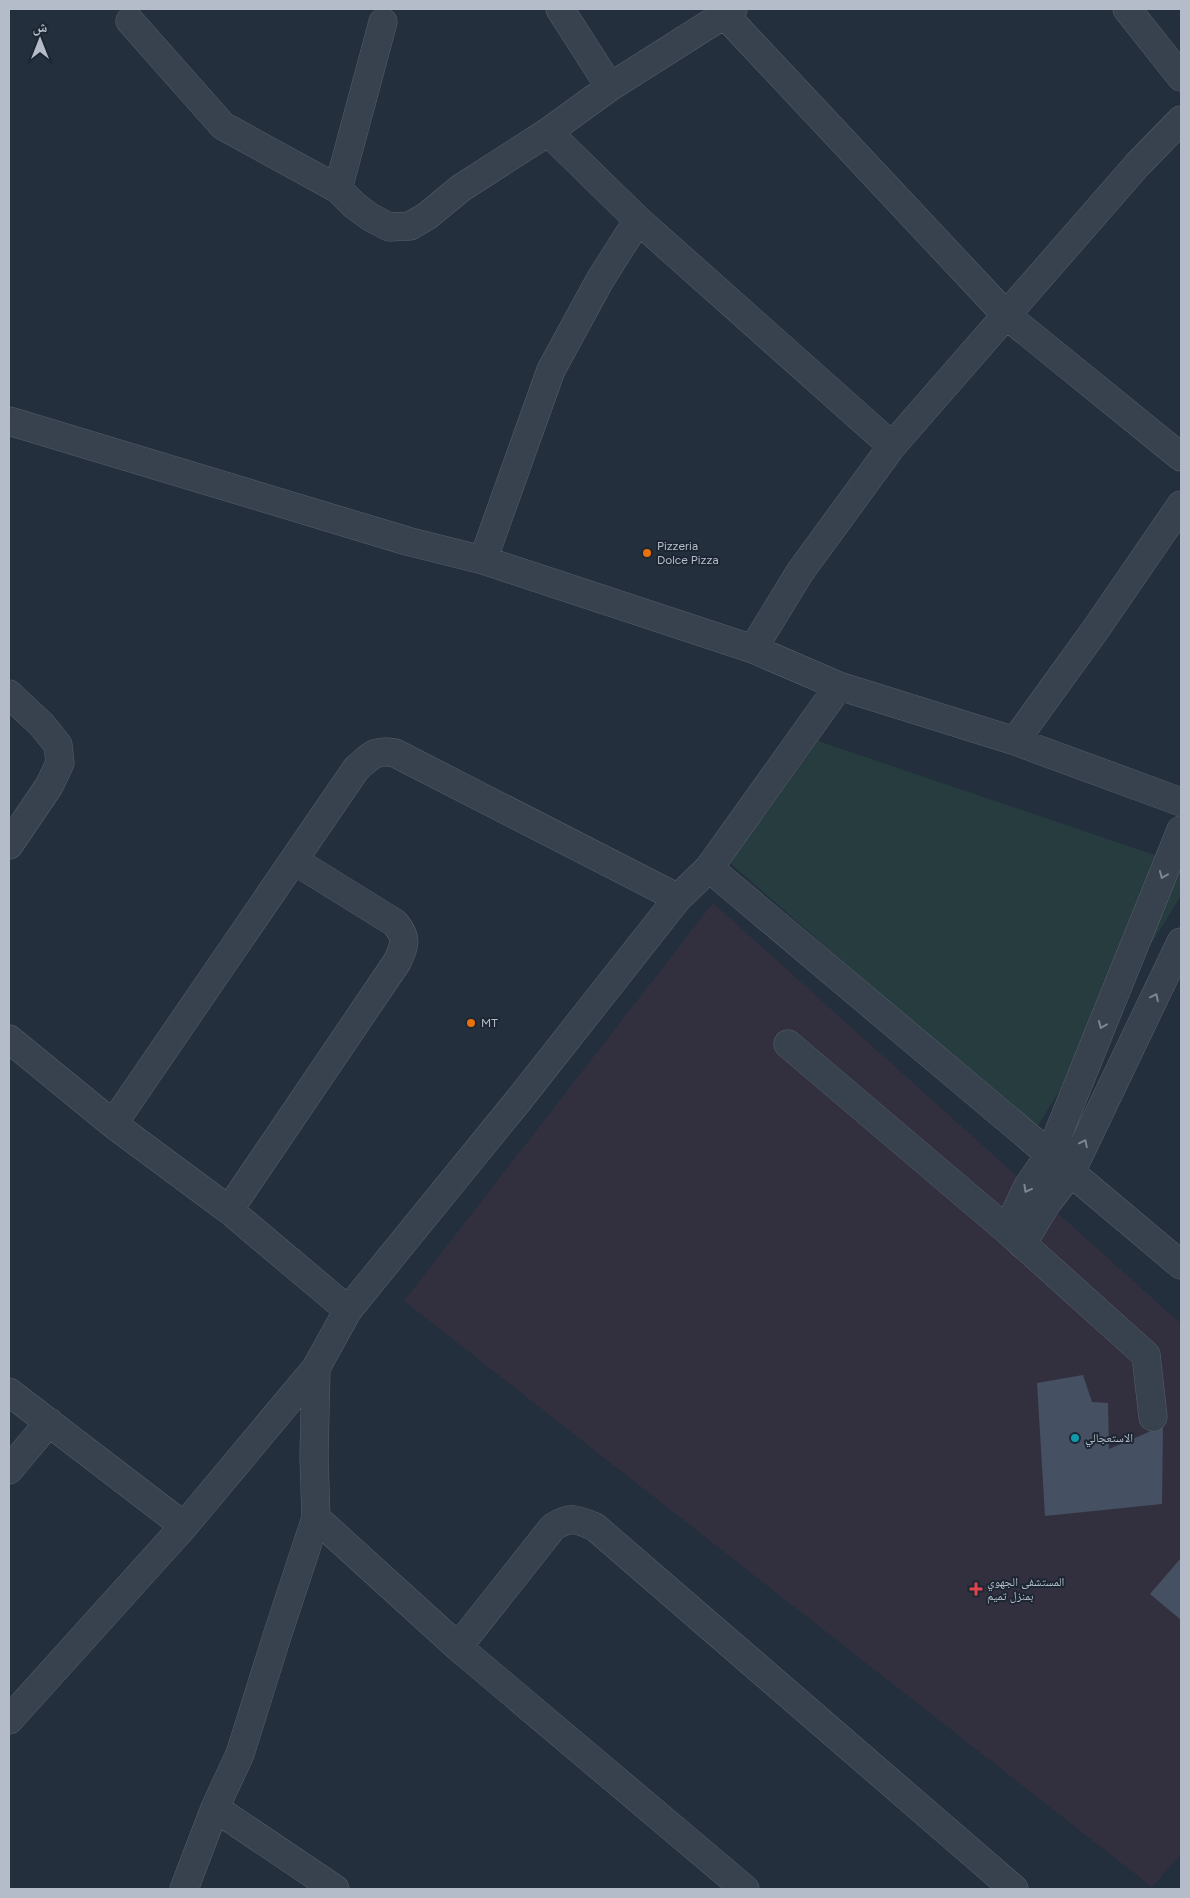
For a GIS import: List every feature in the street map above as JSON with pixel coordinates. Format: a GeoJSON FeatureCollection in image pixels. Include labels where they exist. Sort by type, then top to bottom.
{"type":"FeatureCollection","features":[{"type":"Feature","properties":{"kind":"street"},"geometry":{"type":"LineString","coordinates":[[560,9],[610,87]]}},
{"type":"Feature","properties":{"kind":"street"},"geometry":{"type":"LineString","coordinates":[[1127,9],[1181,77]]}},
{"type":"Feature","properties":{"kind":"street"},"geometry":{"type":"LineString","coordinates":[[130,21],[222,126],[338,189],[354,205],[370,217],[389,227],[410,226],[427,216],[461,188],[548,132],[610,87],[728,12],[1006,315],[1181,457]]}},
{"type":"Feature","properties":{"kind":"street"},"geometry":{"type":"LineString","coordinates":[[338,189],[383,22]]}},
{"type":"Feature","properties":{"kind":"street"},"geometry":{"type":"LineString","coordinates":[[753,649],[800,572],[892,446],[1138,164],[1181,120]]}},
{"type":"Feature","properties":{"kind":"street"},"geometry":{"type":"LineString","coordinates":[[548,132],[638,220],[892,446]]}},
{"type":"Feature","properties":{"kind":"street"},"geometry":{"type":"LineString","coordinates":[[483,560],[551,370],[600,280],[638,220]]}},
{"type":"Feature","properties":{"kind":"street"},"geometry":{"type":"LineString","coordinates":[[9,421],[407,541],[483,560],[753,649],[839,686],[1015,741],[1181,802]]}},
{"type":"Feature","properties":{"kind":"street"},"geometry":{"type":"LineString","coordinates":[[1015,741],[1098,626],[1181,505]]}},
{"type":"Feature","properties":{"kind":"street"},"geometry":{"type":"LineString","coordinates":[[9,1720],[184,1526],[316,1368],[348,1310],[518,1101],[678,898],[709,868],[839,686]]}},
{"type":"Feature","properties":{"kind":"street"},"geometry":{"type":"LineString","coordinates":[[9,694],[42,724],[58,745],[60,763],[49,786],[9,845]]}},
{"type":"Feature","properties":{"kind":"street"},"geometry":{"type":"LineString","coordinates":[[113,1124],[295,861],[356,769],[371,755],[381,750],[395,752],[678,898]]}},
{"type":"Feature","properties":{"kind":"street"},"geometry":{"type":"LineString","coordinates":[[1014,1237],[1028,1186],[1050,1154],[1181,830]]}},
{"type":"Feature","properties":{"kind":"street"},"geometry":{"type":"LineString","coordinates":[[229,1210],[397,962],[404,948],[403,933],[395,923],[295,861]]}},
{"type":"Feature","properties":{"kind":"street"},"geometry":{"type":"LineString","coordinates":[[709,868],[1181,1265]]}},
{"type":"Feature","properties":{"kind":"street"},"geometry":{"type":"LineString","coordinates":[[1014,1237],[1047,1203],[1070,1172],[1181,942]]}},
{"type":"Feature","properties":{"kind":"street"},"geometry":{"type":"LineString","coordinates":[[9,1039],[113,1124],[229,1210],[348,1310]]}},
{"type":"Feature","properties":{"kind":"street"},"geometry":{"type":"LineString","coordinates":[[788,1044],[1014,1237],[1146,1355],[1153,1417]]}},
{"type":"Feature","properties":{"kind":"street"},"geometry":{"type":"LineString","coordinates":[[184,1889],[215,1808],[240,1754],[316,1518],[314,1457],[316,1368]]}},
{"type":"Feature","properties":{"kind":"street"},"geometry":{"type":"LineString","coordinates":[[9,1392],[184,1526]]}},
{"type":"Feature","properties":{"kind":"street"},"geometry":{"type":"LineString","coordinates":[[9,1470],[49,1422]]}},
{"type":"Feature","properties":{"kind":"street"},"geometry":{"type":"LineString","coordinates":[[316,1518],[458,1647],[745,1889]]}},
{"type":"Feature","properties":{"kind":"street"},"geometry":{"type":"LineString","coordinates":[[458,1647],[553,1527],[564,1520],[577,1519],[595,1527],[1014,1889]]}},
{"type":"Feature","properties":{"kind":"street"},"geometry":{"type":"LineString","coordinates":[[215,1808],[335,1889]]}},
{"type":"Feature","properties":{"kind":"shaded area","name":"المستشفى الجهوي بمنزل تميم"},"geometry":{"type":"Polygon","coordinates":[[[713,903],[1181,1324],[1181,1854],[1152,1887],[404,1301],[713,903]]]}},
{"type":"Feature","properties":{"kind":"green space"},"geometry":{"type":"Polygon","coordinates":[[[818,741],[1181,864],[1181,896],[1035,1130],[730,863],[818,741]]]}},
{"type":"Feature","properties":{"kind":"building","name":"الاستعجالي"},"geometry":{"type":"Polygon","coordinates":[[[1083,1375],[1092,1402],[1108,1403],[1109,1449],[1163,1426],[1162,1504],[1045,1516],[1037,1383],[1083,1375]]]}},
{"type":"Feature","properties":{"kind":"building"},"geometry":{"type":"Polygon","coordinates":[[[1181,1558],[1181,1620],[1150,1594],[1181,1558]]]}},
{"type":"Feature","properties":{"kind":"place","name":"Pizzeria Dolce Pizza"},"geometry":{"type":"Point","coordinates":[647,553]}},
{"type":"Feature","properties":{"kind":"place","name":"MT"},"geometry":{"type":"Point","coordinates":[471,1023]}},
{"type":"Feature","properties":{"kind":"place","name":"الاستعجالي"},"geometry":{"type":"Point","coordinates":[1075,1438]}},
{"type":"Feature","properties":{"kind":"place","name":"المستشفى الجهوي بمنزل تميم"},"geometry":{"type":"Point","coordinates":[976,1589]}}]}
